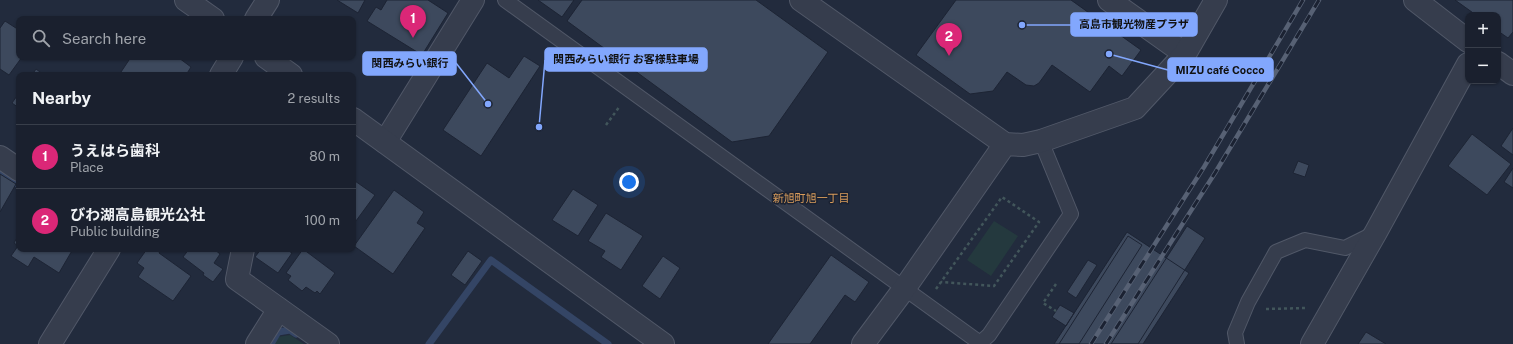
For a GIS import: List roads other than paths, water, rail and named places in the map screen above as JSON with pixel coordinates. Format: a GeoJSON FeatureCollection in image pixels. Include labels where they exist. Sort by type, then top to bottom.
{"type":"FeatureCollection","features":[{"type":"Feature","properties":{"kind":"street"},"geometry":{"type":"LineString","coordinates":[[186,0],[209,16]]}},
{"type":"Feature","properties":{"kind":"street"},"geometry":{"type":"LineString","coordinates":[[258,16],[268,0]]}},
{"type":"Feature","properties":{"kind":"street"},"geometry":{"type":"LineString","coordinates":[[386,142],[474,0]]}},
{"type":"Feature","properties":{"kind":"street"},"geometry":{"type":"LineString","coordinates":[[801,0],[1004,144],[1023,145],[1041,141],[1135,108],[1185,54],[1216,0]]}},
{"type":"Feature","properties":{"kind":"street"},"geometry":{"type":"LineString","coordinates":[[1109,0],[1185,54]]}},
{"type":"Feature","properties":{"kind":"street"},"geometry":{"type":"LineString","coordinates":[[1415,0],[1465,39]]}},
{"type":"Feature","properties":{"kind":"street"},"geometry":{"type":"LineString","coordinates":[[223,72],[230,60]]}},
{"type":"Feature","properties":{"kind":"street"},"geometry":{"type":"LineString","coordinates":[[270,60],[287,72]]}},
{"type":"Feature","properties":{"kind":"street"},"geometry":{"type":"LineString","coordinates":[[1501,65],[1513,74]]}},
{"type":"Feature","properties":{"kind":"street"},"geometry":{"type":"LineString","coordinates":[[1312,344],[1376,232],[1465,69]]}},
{"type":"Feature","properties":{"kind":"street"},"geometry":{"type":"LineString","coordinates":[[356,121],[663,344]]}},
{"type":"Feature","properties":{"kind":"street"},"geometry":{"type":"LineString","coordinates":[[864,344],[904,289],[1004,144]]}},
{"type":"Feature","properties":{"kind":"street"},"geometry":{"type":"LineString","coordinates":[[0,156],[16,168]]}},
{"type":"Feature","properties":{"kind":"street"},"geometry":{"type":"LineString","coordinates":[[50,344],[107,252]]}},
{"type":"Feature","properties":{"kind":"street"},"geometry":{"type":"LineString","coordinates":[[242,252],[237,279],[328,344]]}},
{"type":"Feature","properties":{"kind":"street"},"geometry":{"type":"LineString","coordinates":[[257,344],[279,309]]}},
{"type":"Feature","properties":{"kind":"lane"},"geometry":{"type":"LineString","coordinates":[[505,0],[980,343],[989,335],[1071,214],[1041,141]]}},
{"type":"Feature","properties":{"kind":"lane"},"geometry":{"type":"LineString","coordinates":[[1237,344],[1235,333],[1248,302],[1276,252],[1305,240],[1345,248],[1376,232]]}},
{"type":"Feature","properties":{"kind":"waterway"},"geometry":{"type":"LineString","coordinates":[[0,172],[16,183]]}},
{"type":"Feature","properties":{"kind":"waterway"},"geometry":{"type":"LineString","coordinates":[[429,344],[491,260],[608,344]]}},
{"type":"Feature","properties":{"kind":"waterway"},"geometry":{"type":"LineString","coordinates":[[271,344],[278,332],[290,330],[296,334]]}},
{"type":"Feature","properties":{"kind":"railway"},"geometry":{"type":"LineString","coordinates":[[1091,344],[1204,167],[1303,0]]}},
{"type":"Feature","properties":{"kind":"railway"},"geometry":{"type":"LineString","coordinates":[[1106,344],[1215,173],[1319,0]]}},
{"type":"Feature","properties":{"kind":"place","name":"高島市観光物産プラザ"},"geometry":{"type":"Point","coordinates":[1022,25]}},
{"type":"Feature","properties":{"kind":"place","name":"うえはら歯科"},"geometry":{"type":"Point","coordinates":[413,38]}},
{"type":"Feature","properties":{"kind":"place","name":"MIZU café Cocco"},"geometry":{"type":"Point","coordinates":[1109,54]}},
{"type":"Feature","properties":{"kind":"place","name":"びわ湖高島観光公社"},"geometry":{"type":"Point","coordinates":[949,56]}},
{"type":"Feature","properties":{"kind":"place","name":"関西みらい銀行"},"geometry":{"type":"Point","coordinates":[488,104]}},
{"type":"Feature","properties":{"kind":"place","name":"関西みらい銀行 お客様駐車場"},"geometry":{"type":"Point","coordinates":[539,127]}},
{"type":"Feature","properties":{"kind":"district","name":"新旭町旭一丁目"},"geometry":{"type":"Point","coordinates":[811,198]}}]}
